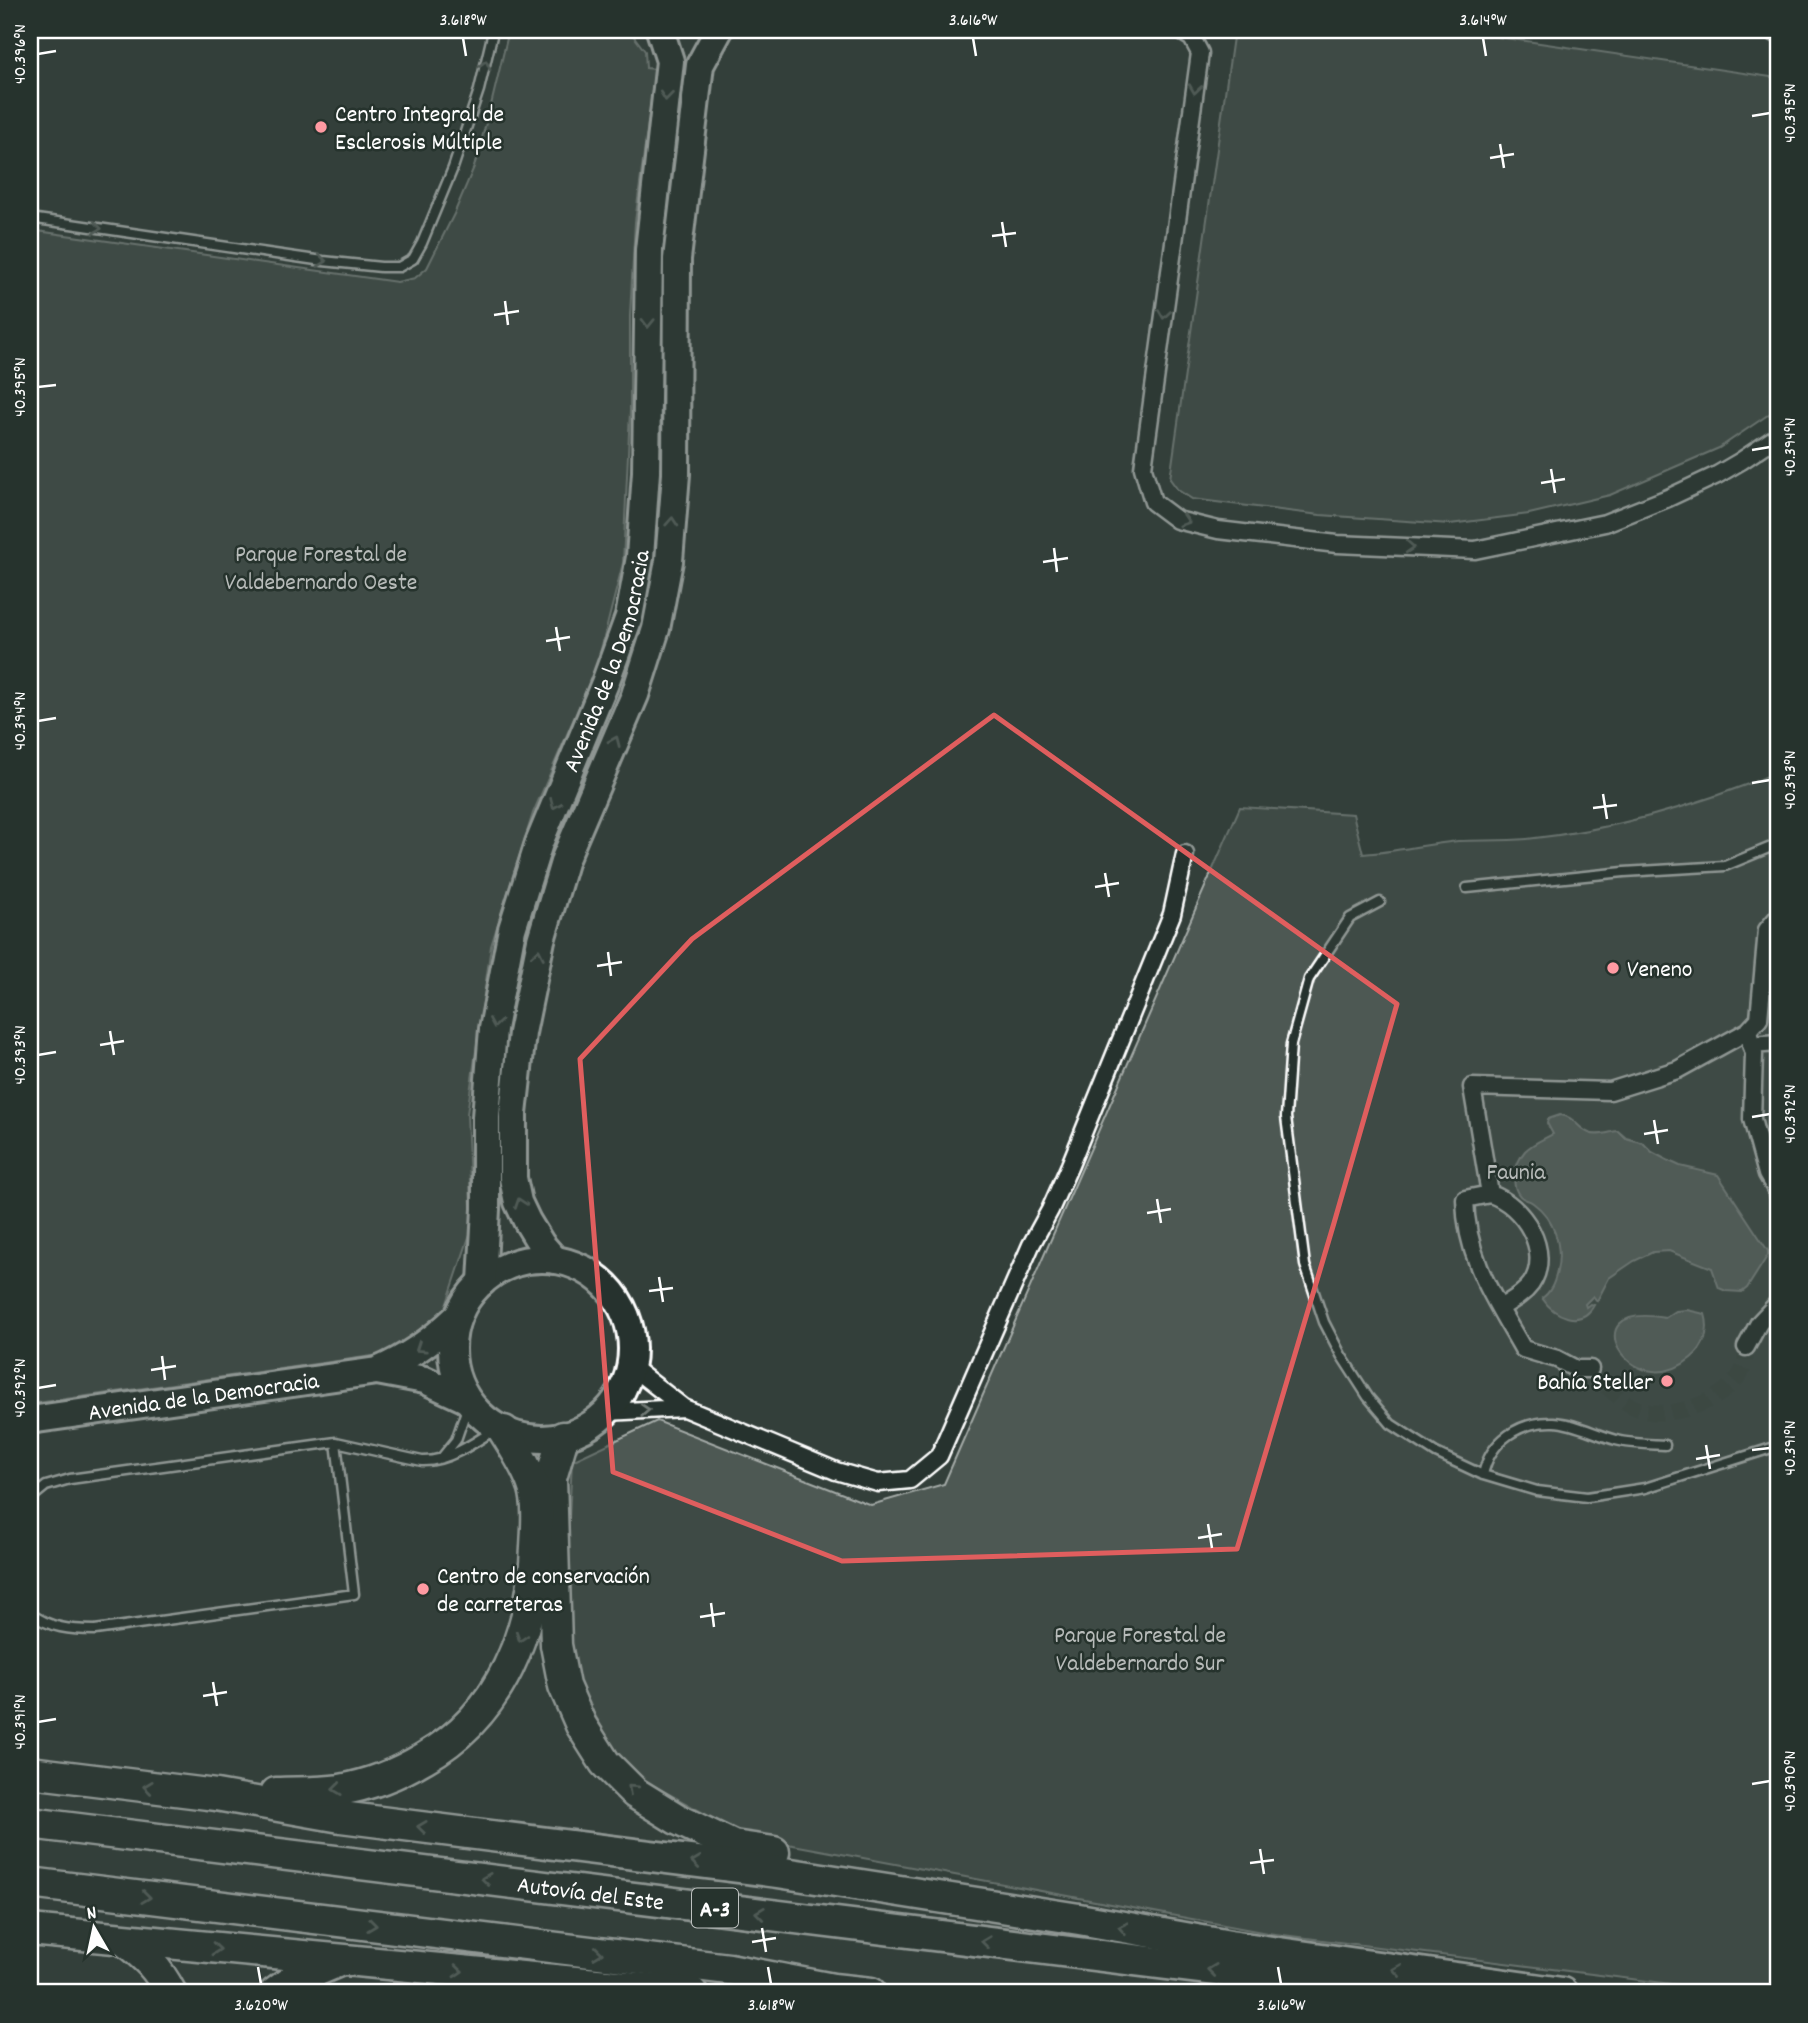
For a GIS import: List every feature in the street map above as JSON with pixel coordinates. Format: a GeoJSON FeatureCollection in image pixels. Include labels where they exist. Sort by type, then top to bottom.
{"type":"FeatureCollection","features":[{"type":"Feature","properties":{"kind":"highway"},"geometry":{"type":"LineString","coordinates":[[216,1795],[339,1790],[388,1776],[426,1758],[466,1727],[490,1698],[515,1655],[529,1614],[535,1570],[537,1520],[534,1489],[521,1460],[501,1430]]}},
{"type":"Feature","properties":{"kind":"highway"},"geometry":{"type":"LineString","coordinates":[[563,1437],[551,1478],[556,1645],[564,1686],[581,1726],[605,1763],[635,1793],[677,1819],[733,1846],[939,1880],[1079,1919]]}},
{"type":"Feature","properties":{"kind":"highway"},"geometry":{"type":"LineString","coordinates":[[30,1772],[216,1795],[341,1817],[778,1872],[1079,1919],[1217,1944],[1562,1993]]}},
{"type":"Feature","properties":{"kind":"highway","name":"Autovía del Este"},"geometry":{"type":"LineString","coordinates":[[30,1823],[1401,1993]]}},
{"type":"Feature","properties":{"kind":"highway"},"geometry":{"type":"LineString","coordinates":[[30,1883],[729,1969],[833,1989],[871,1993]]}},
{"type":"Feature","properties":{"kind":"highway"},"geometry":{"type":"LineString","coordinates":[[30,1930],[692,1993]]}},
{"type":"Feature","properties":{"kind":"highway"},"geometry":{"type":"LineString","coordinates":[[124,1940],[145,1956],[159,1972],[171,1993]]}},
{"type":"Feature","properties":{"kind":"highway"},"geometry":{"type":"LineString","coordinates":[[275,1993],[290,1982],[341,1960]]}},
{"type":"Feature","properties":{"kind":"highway"},"geometry":{"type":"LineString","coordinates":[[764,1993],[833,1989]]}},
{"type":"Feature","properties":{"kind":"main road","name":"Avenida de la Democracia"},"geometry":{"type":"LineString","coordinates":[[482,1282],[486,1209],[486,1117],[493,1029],[512,929],[539,843],[605,683],[629,617],[640,557],[646,472],[649,250],[670,61],[660,30]]}},
{"type":"Feature","properties":{"kind":"main road","name":"Avenida de la Democracia"},"geometry":{"type":"LineString","coordinates":[[555,1260],[527,1222],[518,1202],[513,1178],[513,1114],[522,1033],[541,940],[565,859],[635,695],[656,629],[669,561],[676,474],[677,259],[700,65],[719,30]]}},
{"type":"Feature","properties":{"kind":"main road"},"geometry":{"type":"LineString","coordinates":[[536,1259],[555,1260],[589,1273],[616,1297],[630,1330],[632,1348],[630,1366],[622,1391],[606,1412],[586,1427],[563,1437],[541,1439],[501,1430],[481,1416],[467,1401],[457,1380],[452,1359],[452,1341],[457,1317],[482,1282],[498,1270],[517,1263],[536,1259]]}},
{"type":"Feature","properties":{"kind":"main road","name":"Avenida de la Democracia"},"geometry":{"type":"LineString","coordinates":[[30,1420],[377,1371],[413,1353],[435,1338],[457,1317]]}},
{"type":"Feature","properties":{"kind":"main road","name":"Avenida de la Democracia"},"geometry":{"type":"LineString","coordinates":[[377,1371],[425,1380],[467,1401]]}},
{"type":"Feature","properties":{"kind":"street"},"geometry":{"type":"LineString","coordinates":[[1179,30],[1192,38],[1200,54],[1143,468],[1153,502],[1177,520],[1218,530],[1337,544],[1475,550],[1605,523],[1717,475],[1778,436]]}},
{"type":"Feature","properties":{"kind":"street"},"geometry":{"type":"LineString","coordinates":[[630,1366],[684,1408],[836,1471],[878,1483],[910,1480],[939,1456],[1031,1245],[1070,1165],[1172,914],[1185,854]]}},
{"type":"Feature","properties":{"kind":"street"},"geometry":{"type":"LineString","coordinates":[[1778,917],[1767,930],[1759,1019],[1749,1038],[1754,1055],[1752,1119],[1767,1174],[1778,1193]]}},
{"type":"Feature","properties":{"kind":"street"},"geometry":{"type":"LineString","coordinates":[[1490,1194],[1472,1087],[1610,1091],[1677,1070],[1749,1038],[1778,1043]]}},
{"type":"Feature","properties":{"kind":"street"},"geometry":{"type":"LineString","coordinates":[[1500,1308],[1532,1282],[1539,1255],[1537,1242],[1520,1216],[1499,1197],[1490,1194],[1465,1199],[1466,1223],[1474,1257],[1486,1284],[1523,1349],[1576,1368],[1590,1369]]}},
{"type":"Feature","properties":{"kind":"street"},"geometry":{"type":"LineString","coordinates":[[1746,1347],[1759,1323],[1778,1303]]}},
{"type":"Feature","properties":{"kind":"street"},"geometry":{"type":"LineString","coordinates":[[606,1412],[684,1408]]}},
{"type":"Feature","properties":{"kind":"lane"},"geometry":{"type":"LineString","coordinates":[[30,218],[323,261],[381,268],[399,267],[413,260],[453,168],[479,90],[492,36]]}},
{"type":"Feature","properties":{"kind":"lane"},"geometry":{"type":"LineString","coordinates":[[1467,888],[1624,872],[1725,866],[1778,842]]}},
{"type":"Feature","properties":{"kind":"lane"},"geometry":{"type":"LineString","coordinates":[[1380,902],[1350,918],[1309,979],[1291,1044],[1286,1117],[1305,1265],[1324,1322],[1341,1355],[1376,1406],[1391,1424],[1436,1453],[1483,1475],[1538,1491],[1587,1497],[1645,1488],[1778,1446]]}},
{"type":"Feature","properties":{"kind":"lane"},"geometry":{"type":"LineString","coordinates":[[442,1457],[456,1440],[467,1401]]}},
{"type":"Feature","properties":{"kind":"lane"},"geometry":{"type":"LineString","coordinates":[[1483,1475],[1485,1464],[1498,1442],[1517,1429],[1536,1424],[1556,1422],[1619,1441],[1665,1445]]}},
{"type":"Feature","properties":{"kind":"lane"},"geometry":{"type":"LineString","coordinates":[[30,1499],[46,1486],[70,1479],[336,1442],[422,1461],[435,1461],[501,1430]]}},
{"type":"Feature","properties":{"kind":"lane"},"geometry":{"type":"LineString","coordinates":[[30,1613],[44,1622],[63,1628],[95,1630],[354,1594],[336,1442]]}},
{"type":"Feature","properties":{"kind":"highlighted area"},"geometry":{"type":"Polygon","coordinates":[[[994,715],[1397,1004],[1237,1549],[842,1561],[613,1472],[580,1059],[692,939],[994,715]]]}},
{"type":"Feature","properties":{"kind":"green space","name":"Parque Forestal de Valdebernardo Oeste"},"geometry":{"type":"Polygon","coordinates":[[[509,30],[629,30],[645,51],[646,68],[655,69],[635,222],[623,563],[597,665],[533,813],[491,946],[467,1114],[472,1228],[443,1315],[394,1353],[30,1404],[30,230],[397,282],[415,278],[427,268],[474,167],[509,30]]]}},
{"type":"Feature","properties":{"kind":"green space"},"geometry":{"type":"Polygon","coordinates":[[[1234,30],[1451,30],[1778,78],[1778,408],[1719,448],[1610,495],[1529,514],[1450,524],[1320,515],[1192,499],[1178,490],[1170,479],[1234,30]]]}},
{"type":"Feature","properties":{"kind":"green space","name":"Parque Forestal de Valdebernardo Sur"},"geometry":{"type":"Polygon","coordinates":[[[1778,772],[1778,1993],[1743,1993],[1267,1933],[745,1836],[627,1771],[573,1677],[566,1574],[572,1461],[657,1421],[871,1505],[944,1484],[1240,807],[1353,814],[1363,854],[1458,841],[1527,839],[1623,823],[1718,795],[1778,772]]]}},
{"type":"Feature","properties":{"kind":"shaded area"},"geometry":{"type":"Polygon","coordinates":[[[1560,1115],[1569,1118],[1589,1133],[1618,1131],[1626,1138],[1643,1143],[1652,1152],[1680,1166],[1718,1175],[1768,1251],[1747,1288],[1742,1292],[1726,1291],[1719,1288],[1712,1268],[1669,1251],[1653,1252],[1609,1278],[1597,1301],[1593,1296],[1585,1304],[1586,1307],[1594,1305],[1582,1317],[1568,1317],[1553,1310],[1542,1298],[1550,1290],[1556,1275],[1559,1262],[1558,1242],[1546,1216],[1533,1203],[1520,1196],[1514,1179],[1525,1151],[1553,1134],[1547,1123],[1548,1119],[1560,1115]]]}},
{"type":"Feature","properties":{"kind":"shaded area"},"geometry":{"type":"Polygon","coordinates":[[[1687,1310],[1705,1314],[1706,1320],[1703,1343],[1691,1358],[1669,1370],[1648,1370],[1631,1363],[1619,1350],[1615,1336],[1620,1324],[1636,1317],[1665,1318],[1676,1311],[1687,1310]]]}},
{"type":"Feature","properties":{"kind":"tunnel"},"geometry":{"type":"LineString","coordinates":[[1590,1369],[1622,1400],[1637,1409],[1658,1413],[1671,1412],[1700,1404],[1726,1389],[1743,1369],[1746,1347]]}},
{"type":"Feature","properties":{"kind":"place","name":"Centro Integral de Esclerosis Múltiple"},"geometry":{"type":"Point","coordinates":[321,127]}},
{"type":"Feature","properties":{"kind":"place","name":"Veneno"},"geometry":{"type":"Point","coordinates":[1613,968]}},
{"type":"Feature","properties":{"kind":"place","name":"Bahía Steller"},"geometry":{"type":"Point","coordinates":[1667,1381]}},
{"type":"Feature","properties":{"kind":"place","name":"Centro de conservación de carreteras"},"geometry":{"type":"Point","coordinates":[423,1589]}},
{"type":"Feature","properties":{"kind":"park label","name":"Faunia"},"geometry":{"type":"Point","coordinates":[1516,1171]}}]}
